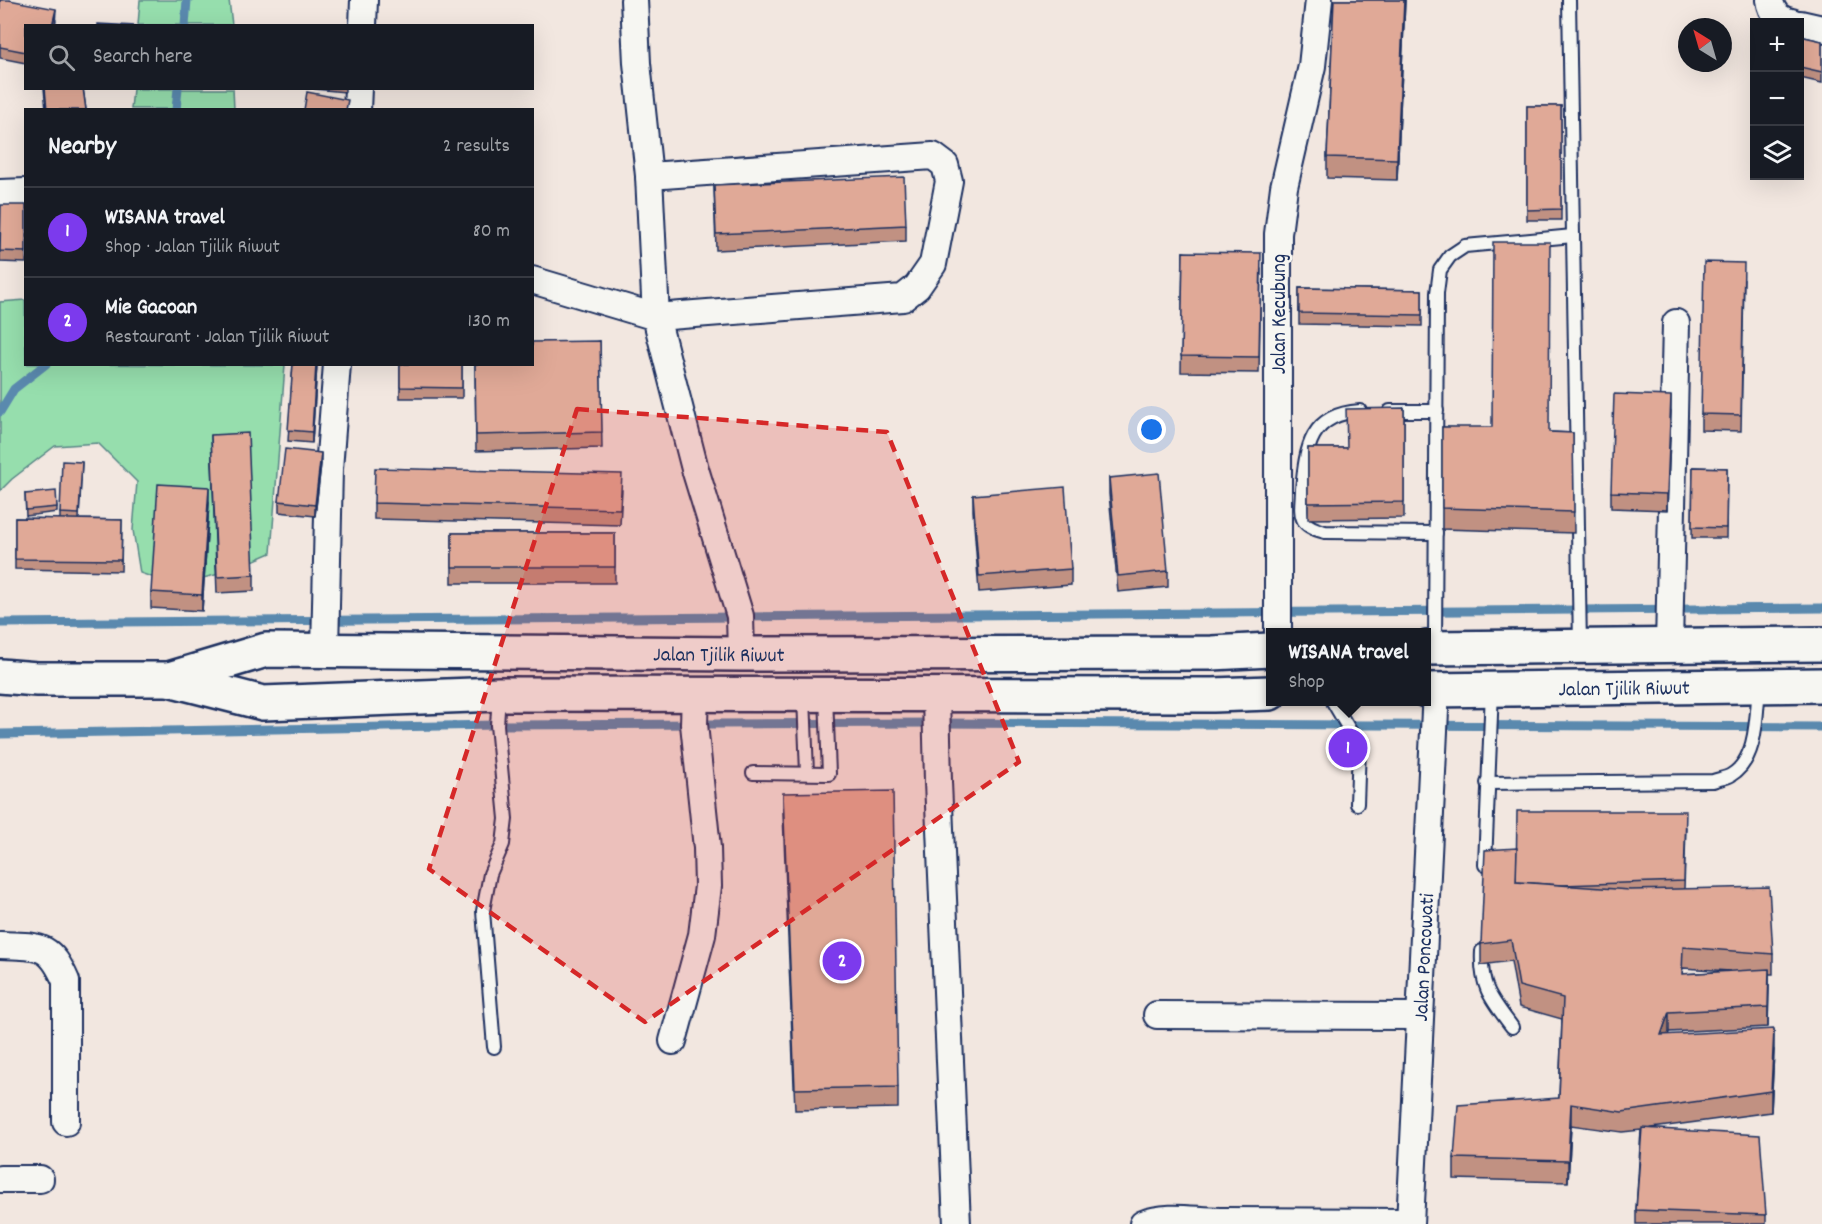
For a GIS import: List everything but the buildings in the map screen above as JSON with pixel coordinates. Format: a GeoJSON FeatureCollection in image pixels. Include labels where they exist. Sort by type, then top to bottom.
{"type":"FeatureCollection","features":[{"type":"Feature","properties":{"kind":"highway","name":"Jalan Tjilik Riwut"},"geometry":{"type":"LineString","coordinates":[[1431,648],[1822,644]]}},
{"type":"Feature","properties":{"kind":"highway","name":"Jalan Tjilik Riwut"},"geometry":{"type":"LineString","coordinates":[[169,679],[266,650],[741,654],[1212,653],[1266,650]]}},
{"type":"Feature","properties":{"kind":"highway","name":"Jalan Tjilik Riwut"},"geometry":{"type":"LineString","coordinates":[[0,676],[37,679],[169,679],[263,703],[499,694],[1213,695],[1266,693]]}},
{"type":"Feature","properties":{"kind":"highway","name":"Jalan Tjilik Riwut"},"geometry":{"type":"LineString","coordinates":[[1431,690],[1822,685]]}},
{"type":"Feature","properties":{"kind":"street"},"geometry":{"type":"LineString","coordinates":[[363,24],[364,0]]}},
{"type":"Feature","properties":{"kind":"street"},"geometry":{"type":"LineString","coordinates":[[634,0],[637,63],[649,176],[656,317],[695,469],[740,616],[741,654]]}},
{"type":"Feature","properties":{"kind":"street","name":"Jalan Kecubung"},"geometry":{"type":"LineString","coordinates":[[1278,628],[1278,234],[1284,187],[1312,66],[1319,0]]}},
{"type":"Feature","properties":{"kind":"street"},"geometry":{"type":"LineString","coordinates":[[1770,0],[1775,14],[1780,18]]}},
{"type":"Feature","properties":{"kind":"street"},"geometry":{"type":"LineString","coordinates":[[1804,25],[1822,29]]}},
{"type":"Feature","properties":{"kind":"street"},"geometry":{"type":"LineString","coordinates":[[357,108],[358,90]]}},
{"type":"Feature","properties":{"kind":"street"},"geometry":{"type":"LineString","coordinates":[[534,281],[656,317],[903,298],[917,287],[933,264],[949,181],[945,165],[933,156],[649,176]]}},
{"type":"Feature","properties":{"kind":"street"},"geometry":{"type":"LineString","coordinates":[[0,193],[24,192]]}},
{"type":"Feature","properties":{"kind":"street"},"geometry":{"type":"LineString","coordinates":[[1669,646],[1676,323]]}},
{"type":"Feature","properties":{"kind":"street"},"geometry":{"type":"LineString","coordinates":[[325,651],[329,469],[337,366]]}},
{"type":"Feature","properties":{"kind":"street"},"geometry":{"type":"LineString","coordinates":[[674,1041],[702,935],[708,886],[707,848],[694,724],[695,694]]}},
{"type":"Feature","properties":{"kind":"street"},"geometry":{"type":"LineString","coordinates":[[936,695],[957,1224]]}},
{"type":"Feature","properties":{"kind":"street","name":"Jalan Poncowati"},"geometry":{"type":"LineString","coordinates":[[1410,1223],[1430,706]]}},
{"type":"Feature","properties":{"kind":"street"},"geometry":{"type":"LineString","coordinates":[[0,945],[37,946],[48,951],[59,963],[66,981],[66,1122]]}},
{"type":"Feature","properties":{"kind":"street"},"geometry":{"type":"LineString","coordinates":[[1157,1015],[1419,1016]]}},
{"type":"Feature","properties":{"kind":"street"},"geometry":{"type":"LineString","coordinates":[[0,1179],[40,1179]]}},
{"type":"Feature","properties":{"kind":"street"},"geometry":{"type":"LineString","coordinates":[[1143,1224],[1171,1218],[1213,1221],[1410,1223]]}},
{"type":"Feature","properties":{"kind":"lane"},"geometry":{"type":"LineString","coordinates":[[1569,0],[1580,646]]}},
{"type":"Feature","properties":{"kind":"lane"},"geometry":{"type":"LineString","coordinates":[[1431,648],[1436,533],[1437,294],[1440,270],[1450,256],[1465,246],[1573,236]]}},
{"type":"Feature","properties":{"kind":"lane"},"geometry":{"type":"LineString","coordinates":[[1436,533],[1325,532],[1314,529],[1304,521],[1301,508],[1305,458],[1312,436],[1324,422],[1339,414],[1375,411],[1437,411]]}},
{"type":"Feature","properties":{"kind":"lane"},"geometry":{"type":"LineString","coordinates":[[1487,783],[1713,781],[1731,775],[1743,764],[1751,749],[1759,686]]}},
{"type":"Feature","properties":{"kind":"lane"},"geometry":{"type":"LineString","coordinates":[[1484,882],[1492,689]]}},
{"type":"Feature","properties":{"kind":"lane"},"geometry":{"type":"LineString","coordinates":[[494,1047],[483,911],[490,874],[503,844],[506,819],[497,724],[499,694]]}},
{"type":"Feature","properties":{"kind":"lane"},"geometry":{"type":"LineString","coordinates":[[807,773],[815,695]]}},
{"type":"Feature","properties":{"kind":"lane"},"geometry":{"type":"LineString","coordinates":[[753,773],[829,774],[815,695]]}},
{"type":"Feature","properties":{"kind":"lane"},"geometry":{"type":"LineString","coordinates":[[1335,706],[1359,746],[1358,804]]}},
{"type":"Feature","properties":{"kind":"lane"},"geometry":{"type":"LineString","coordinates":[[1482,941],[1481,965],[1485,988],[1512,1027]]}},
{"type":"Feature","properties":{"kind":"highlighted area"},"geometry":{"type":"Polygon","coordinates":[[[577,409],[887,432],[1019,762],[645,1022],[429,869],[577,409]]]}},
{"type":"Feature","properties":{"kind":"green space"},"geometry":{"type":"Polygon","coordinates":[[[140,0],[229,0],[232,24],[138,24],[140,0]]]}},
{"type":"Feature","properties":{"kind":"green space"},"geometry":{"type":"Polygon","coordinates":[[[133,90],[233,90],[234,108],[131,108],[133,90]]]}},
{"type":"Feature","properties":{"kind":"green space"},"geometry":{"type":"Polygon","coordinates":[[[24,300],[24,366],[285,366],[271,553],[227,572],[175,585],[140,573],[133,530],[137,482],[98,443],[55,446],[0,491],[0,302],[24,300]]]}},
{"type":"Feature","properties":{"kind":"waterway"},"geometry":{"type":"LineString","coordinates":[[185,24],[187,0]]}},
{"type":"Feature","properties":{"kind":"waterway"},"geometry":{"type":"LineString","coordinates":[[176,108],[178,90]]}},
{"type":"Feature","properties":{"kind":"waterway"},"geometry":{"type":"LineString","coordinates":[[0,412],[14,389],[43,366]]}},
{"type":"Feature","properties":{"kind":"waterway"},"geometry":{"type":"LineString","coordinates":[[0,623],[1822,608]]}},
{"type":"Feature","properties":{"kind":"waterway"},"geometry":{"type":"LineString","coordinates":[[0,734],[497,725],[937,723],[1822,727]]}},
{"type":"Feature","properties":{"kind":"place","name":"WISANA travel"},"geometry":{"type":"Point","coordinates":[1348,748]}},
{"type":"Feature","properties":{"kind":"place","name":"Mie Gacoan"},"geometry":{"type":"Point","coordinates":[842,961]}}]}
